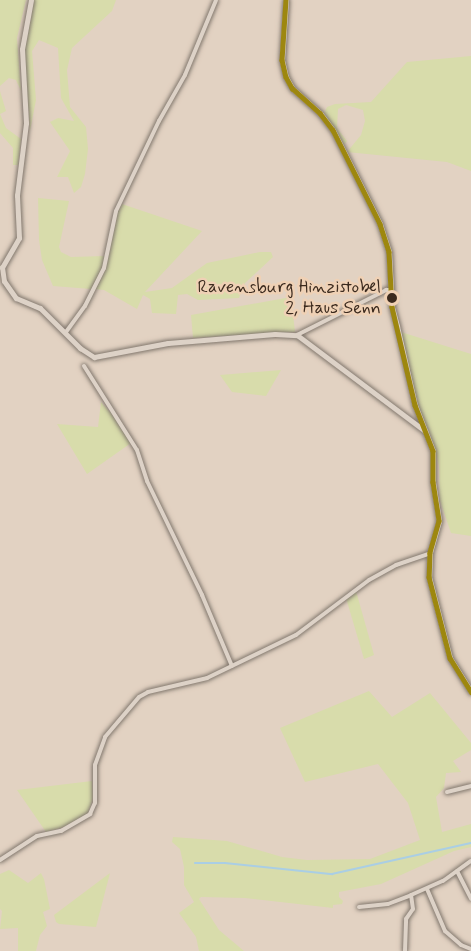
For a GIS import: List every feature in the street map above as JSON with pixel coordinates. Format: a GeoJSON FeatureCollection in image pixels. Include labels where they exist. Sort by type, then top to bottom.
{"type":"FeatureCollection","features":[{"type":"Feature","properties":{"kind":"street"},"geometry":{"type":"LineString","coordinates":[[32,0],[22,49],[26,123],[17,195],[19,238],[16,247],[4,260],[2,273],[8,289],[16,298],[40,308],[88,356],[94,357],[168,343],[275,334],[297,335],[360,303],[391,291]]}},
{"type":"Feature","properties":{"kind":"street"},"geometry":{"type":"LineString","coordinates":[[66,332],[85,306],[104,268],[116,211],[159,121],[185,75],[216,0]]}},
{"type":"Feature","properties":{"kind":"street"},"geometry":{"type":"LineString","coordinates":[[286,0],[282,60],[286,77],[292,88],[320,113],[339,141],[385,239],[391,263],[391,291],[412,393],[433,451],[433,482],[439,521],[430,553],[429,577],[450,658],[458,675],[471,692]]}},
{"type":"Feature","properties":{"kind":"street"},"geometry":{"type":"LineString","coordinates":[[297,335],[425,431]]}},
{"type":"Feature","properties":{"kind":"street"},"geometry":{"type":"LineString","coordinates":[[84,366],[134,444],[147,481],[198,584],[232,666]]}},
{"type":"Feature","properties":{"kind":"street"},"geometry":{"type":"LineString","coordinates":[[0,860],[37,836],[61,831],[90,814],[95,803],[98,753],[116,721],[148,692],[198,681],[296,635],[369,580],[396,565],[430,553]]}},
{"type":"Feature","properties":{"kind":"street"},"geometry":{"type":"LineString","coordinates":[[447,792],[471,786]]}},
{"type":"Feature","properties":{"kind":"street"},"geometry":{"type":"LineString","coordinates":[[359,907],[388,904],[426,889],[471,861]]}},
{"type":"Feature","properties":{"kind":"street"},"geometry":{"type":"LineString","coordinates":[[458,871],[471,899]]}},
{"type":"Feature","properties":{"kind":"street"},"geometry":{"type":"LineString","coordinates":[[426,889],[445,931],[460,945],[471,949]]}},
{"type":"Feature","properties":{"kind":"street"},"geometry":{"type":"LineString","coordinates":[[405,951],[406,919],[413,909],[411,895]]}},
{"type":"Feature","properties":{"kind":"green space"},"geometry":{"type":"Polygon","coordinates":[[[0,0],[26,0],[17,38],[21,91],[16,80],[9,78],[0,86],[0,0]]]}},
{"type":"Feature","properties":{"kind":"green space"},"geometry":{"type":"Polygon","coordinates":[[[34,0],[116,0],[112,11],[72,48],[67,70],[70,107],[86,127],[88,149],[81,187],[74,193],[68,177],[57,177],[70,151],[50,122],[58,118],[74,121],[61,98],[58,48],[39,40],[32,51],[36,100],[30,131],[24,53],[34,0]]]}},
{"type":"Feature","properties":{"kind":"green space"},"geometry":{"type":"Polygon","coordinates":[[[471,56],[471,171],[447,162],[347,152],[361,135],[365,121],[363,110],[346,105],[338,109],[337,128],[347,141],[344,145],[324,113],[327,107],[335,104],[371,102],[407,62],[471,56]]]}},
{"type":"Feature","properties":{"kind":"green space"},"geometry":{"type":"Polygon","coordinates":[[[0,91],[6,111],[0,114],[0,91]]]}},
{"type":"Feature","properties":{"kind":"green space"},"geometry":{"type":"Polygon","coordinates":[[[0,114],[6,128],[21,139],[18,165],[13,165],[13,148],[0,133],[0,114]]]}},
{"type":"Feature","properties":{"kind":"green space"},"geometry":{"type":"Polygon","coordinates":[[[38,198],[69,201],[59,247],[61,252],[71,257],[105,256],[103,268],[91,289],[53,286],[42,260],[38,198]]]}},
{"type":"Feature","properties":{"kind":"green space"},"geometry":{"type":"Polygon","coordinates":[[[122,204],[202,231],[145,292],[172,288],[207,263],[260,252],[271,252],[273,257],[245,283],[239,298],[198,300],[187,294],[178,295],[176,314],[152,313],[150,299],[143,295],[137,309],[104,290],[94,289],[105,270],[118,211],[122,204]]]}},
{"type":"Feature","properties":{"kind":"green space"},"geometry":{"type":"Polygon","coordinates":[[[291,297],[295,332],[193,338],[191,315],[291,297]]]}},
{"type":"Feature","properties":{"kind":"green space"},"geometry":{"type":"Polygon","coordinates":[[[401,332],[471,354],[471,536],[451,533],[440,501],[439,466],[434,445],[416,401],[401,332]]]}},
{"type":"Feature","properties":{"kind":"green space"},"geometry":{"type":"Polygon","coordinates":[[[281,370],[266,396],[232,392],[220,375],[281,370]]]}},
{"type":"Feature","properties":{"kind":"green space"},"geometry":{"type":"Polygon","coordinates":[[[101,402],[117,420],[131,443],[87,474],[57,424],[98,427],[101,402]]]}},
{"type":"Feature","properties":{"kind":"green space"},"geometry":{"type":"Polygon","coordinates":[[[356,591],[374,655],[364,659],[346,598],[356,591]]]}},
{"type":"Feature","properties":{"kind":"green space"},"geometry":{"type":"Polygon","coordinates":[[[369,691],[392,717],[430,693],[471,743],[471,750],[453,761],[461,772],[446,773],[444,788],[436,797],[442,832],[471,824],[471,847],[454,851],[381,884],[339,892],[342,904],[333,905],[333,908],[245,898],[201,897],[199,899],[219,930],[244,951],[199,951],[196,937],[179,913],[194,902],[184,885],[184,867],[180,849],[172,842],[173,837],[227,841],[282,857],[307,860],[370,859],[420,840],[408,803],[378,764],[305,782],[280,728],[369,691]]]}},
{"type":"Feature","properties":{"kind":"green space"},"geometry":{"type":"Polygon","coordinates":[[[92,781],[93,798],[88,813],[71,825],[46,832],[17,790],[92,781]]]}},
{"type":"Feature","properties":{"kind":"green space"},"geometry":{"type":"Polygon","coordinates":[[[9,870],[28,883],[41,873],[44,879],[50,909],[43,912],[47,926],[40,935],[36,951],[18,951],[18,928],[0,929],[2,911],[0,909],[0,874],[9,870]]]}},
{"type":"Feature","properties":{"kind":"green space"},"geometry":{"type":"Polygon","coordinates":[[[110,873],[96,927],[56,922],[54,915],[110,873]]]}},
{"type":"Feature","properties":{"kind":"waterway"},"geometry":{"type":"LineString","coordinates":[[195,863],[225,863],[332,874],[471,843]]}},
{"type":"Feature","properties":{"kind":"transit line"},"geometry":{"type":"LineString","coordinates":[[286,0],[282,60],[286,77],[292,88],[320,113],[333,130],[380,224],[389,252],[392,307],[415,405],[433,451],[433,482],[439,521],[430,553],[429,577],[450,658],[471,692]]}},
{"type":"Feature","properties":{"kind":"place","name":"Ravensburg Hinzistobel 2, Haus Senn"},"geometry":{"type":"Point","coordinates":[392,298]}}]}
